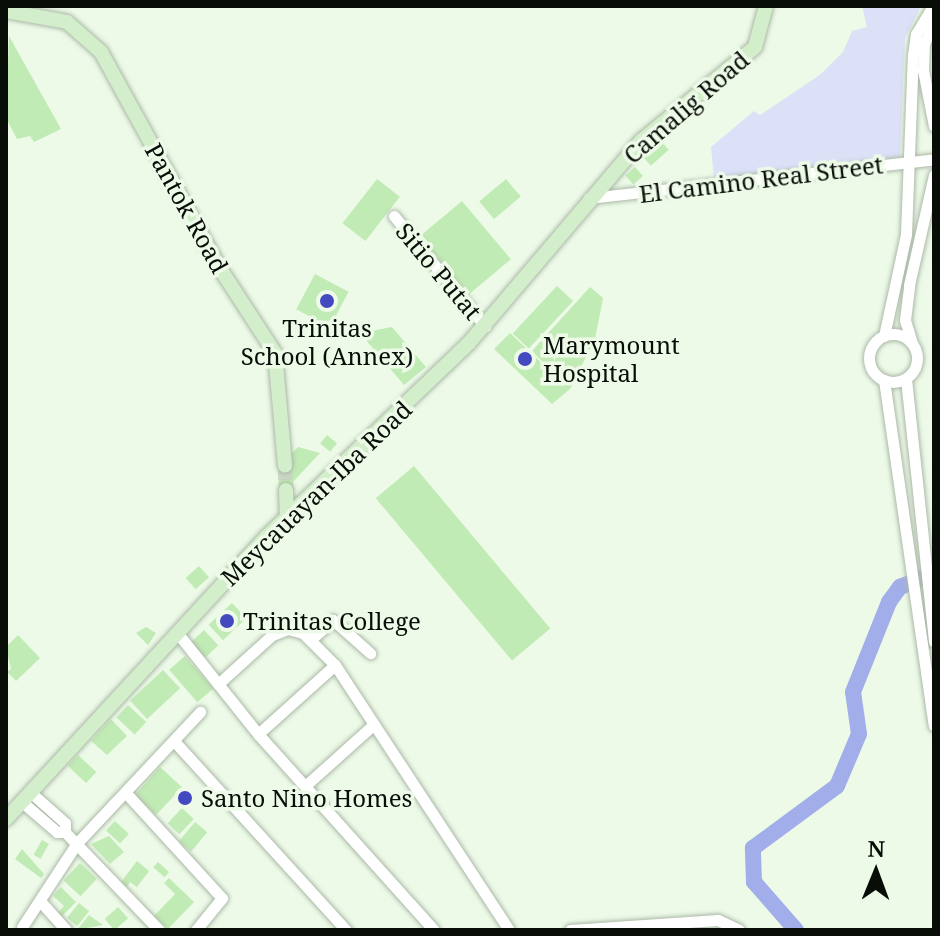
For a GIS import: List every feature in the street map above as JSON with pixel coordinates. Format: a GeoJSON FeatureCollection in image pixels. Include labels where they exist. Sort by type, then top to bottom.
{"type":"FeatureCollection","features":[{"type":"Feature","properties":{"kind":"main road","name":"Camalig Road"},"geometry":{"type":"LineString","coordinates":[[589,197],[641,141],[755,47],[766,6]]}},
{"type":"Feature","properties":{"kind":"main road","name":"Pantok Road"},"geometry":{"type":"LineString","coordinates":[[14,12],[67,22],[101,52],[221,270],[275,353],[285,466]]}},
{"type":"Feature","properties":{"kind":"main road","name":"Meycauayan-Iba Road"},"geometry":{"type":"LineString","coordinates":[[6,819],[287,515],[485,326],[589,197]]}},
{"type":"Feature","properties":{"kind":"main road"},"geometry":{"type":"LineString","coordinates":[[286,490],[287,515]]}},
{"type":"Feature","properties":{"kind":"street"},"geometry":{"type":"LineString","coordinates":[[919,562],[884,380],[870,358],[884,336],[906,234],[906,162],[916,34],[933,6]]}},
{"type":"Feature","properties":{"kind":"street"},"geometry":{"type":"LineString","coordinates":[[934,22],[924,43],[923,70],[934,126]]}},
{"type":"Feature","properties":{"kind":"street","name":"El Camino Real Street"},"geometry":{"type":"LineString","coordinates":[[589,197],[934,159]]}},
{"type":"Feature","properties":{"kind":"street"},"geometry":{"type":"LineString","coordinates":[[934,175],[909,285],[905,320],[916,365],[906,379],[934,725]]}},
{"type":"Feature","properties":{"kind":"street","name":"Sitio Putat"},"geometry":{"type":"LineString","coordinates":[[394,216],[485,326]]}},
{"type":"Feature","properties":{"kind":"street"},"geometry":{"type":"LineString","coordinates":[[884,336],[901,336],[912,343]]}},
{"type":"Feature","properties":{"kind":"street"},"geometry":{"type":"LineString","coordinates":[[884,380],[906,379]]}},
{"type":"Feature","properties":{"kind":"street"},"geometry":{"type":"LineString","coordinates":[[922,591],[934,642]]}},
{"type":"Feature","properties":{"kind":"street"},"geometry":{"type":"LineString","coordinates":[[310,640],[333,620],[370,653]]}},
{"type":"Feature","properties":{"kind":"street"},"geometry":{"type":"LineString","coordinates":[[218,684],[272,635],[288,629],[310,640],[335,665],[509,930]]}},
{"type":"Feature","properties":{"kind":"street"},"geometry":{"type":"LineString","coordinates":[[179,635],[258,734],[434,930]]}},
{"type":"Feature","properties":{"kind":"street"},"geometry":{"type":"LineString","coordinates":[[258,734],[335,665]]}},
{"type":"Feature","properties":{"kind":"street"},"geometry":{"type":"LineString","coordinates":[[22,927],[77,843],[200,712]]}},
{"type":"Feature","properties":{"kind":"street"},"geometry":{"type":"LineString","coordinates":[[305,786],[373,725]]}},
{"type":"Feature","properties":{"kind":"street"},"geometry":{"type":"LineString","coordinates":[[174,741],[346,930]]}},
{"type":"Feature","properties":{"kind":"street"},"geometry":{"type":"LineString","coordinates":[[126,793],[222,898],[196,930]]}},
{"type":"Feature","properties":{"kind":"street"},"geometry":{"type":"LineString","coordinates":[[25,796],[45,814],[57,832],[65,832],[77,843],[159,930]]}},
{"type":"Feature","properties":{"kind":"street"},"geometry":{"type":"LineString","coordinates":[[40,901],[66,930]]}},
{"type":"Feature","properties":{"kind":"street"},"geometry":{"type":"LineString","coordinates":[[326,930],[337,920]]}},
{"type":"Feature","properties":{"kind":"street"},"geometry":{"type":"LineString","coordinates":[[570,930],[682,926],[726,921],[739,930]]}},
{"type":"Feature","properties":{"kind":"shaded area"},"geometry":{"type":"Polygon","coordinates":[[[862,6],[921,6],[905,38],[900,157],[714,179],[711,147],[754,111],[760,115],[821,74],[843,52],[852,31],[867,27],[862,6]]]}},
{"type":"Feature","properties":{"kind":"building"},"geometry":{"type":"Polygon","coordinates":[[[9,36],[61,129],[34,142],[30,136],[17,139],[6,118],[9,36]]]}},
{"type":"Feature","properties":{"kind":"building"},"geometry":{"type":"Polygon","coordinates":[[[660,140],[669,150],[651,166],[642,156],[660,140]]]}},
{"type":"Feature","properties":{"kind":"building"},"geometry":{"type":"Polygon","coordinates":[[[635,167],[643,176],[633,185],[625,176],[635,167]]]}},
{"type":"Feature","properties":{"kind":"building"},"geometry":{"type":"Polygon","coordinates":[[[377,179],[400,197],[365,241],[343,223],[377,179]]]}},
{"type":"Feature","properties":{"kind":"building"},"geometry":{"type":"Polygon","coordinates":[[[506,179],[521,197],[494,219],[479,201],[506,179]]]}},
{"type":"Feature","properties":{"kind":"building"},"geometry":{"type":"Polygon","coordinates":[[[462,201],[511,259],[469,295],[420,236],[462,201]]]}},
{"type":"Feature","properties":{"kind":"building"},"geometry":{"type":"Polygon","coordinates":[[[315,274],[349,292],[330,327],[296,309],[315,274]]]}},
{"type":"Feature","properties":{"kind":"building"},"geometry":{"type":"Polygon","coordinates":[[[557,286],[573,301],[529,349],[513,334],[557,286]]]}},
{"type":"Feature","properties":{"kind":"building"},"geometry":{"type":"Polygon","coordinates":[[[590,287],[603,298],[595,339],[570,389],[552,404],[494,349],[510,333],[565,385],[532,351],[590,287]]]}},
{"type":"Feature","properties":{"kind":"building"},"geometry":{"type":"Polygon","coordinates":[[[392,327],[426,367],[404,385],[360,333],[392,327]]]}},
{"type":"Feature","properties":{"kind":"building"},"geometry":{"type":"Polygon","coordinates":[[[327,435],[337,443],[330,452],[320,444],[327,435]]]}},
{"type":"Feature","properties":{"kind":"building"},"geometry":{"type":"Polygon","coordinates":[[[298,447],[320,453],[293,482],[294,489],[279,491],[278,467],[290,465],[292,473],[290,455],[298,447]]]}},
{"type":"Feature","properties":{"kind":"building"},"geometry":{"type":"Polygon","coordinates":[[[414,466],[550,628],[512,661],[376,498],[414,466]]]}},
{"type":"Feature","properties":{"kind":"building"},"geometry":{"type":"Polygon","coordinates":[[[199,566],[209,577],[196,589],[186,578],[199,566]]]}},
{"type":"Feature","properties":{"kind":"building","name":"Trinitas College"},"geometry":{"type":"Polygon","coordinates":[[[232,603],[246,618],[223,640],[209,625],[232,603]]]}},
{"type":"Feature","properties":{"kind":"building"},"geometry":{"type":"Polygon","coordinates":[[[146,627],[156,633],[148,645],[136,633],[146,627]]]}},
{"type":"Feature","properties":{"kind":"building"},"geometry":{"type":"Polygon","coordinates":[[[204,630],[218,645],[205,658],[191,642],[204,630]]]}},
{"type":"Feature","properties":{"kind":"building"},"geometry":{"type":"Polygon","coordinates":[[[18,635],[40,658],[16,681],[7,672],[11,669],[6,647],[18,635]]]}},
{"type":"Feature","properties":{"kind":"building"},"geometry":{"type":"Polygon","coordinates":[[[185,656],[213,688],[197,702],[169,670],[185,656]]]}},
{"type":"Feature","properties":{"kind":"building"},"geometry":{"type":"Polygon","coordinates":[[[163,670],[180,688],[147,719],[130,701],[163,670]]]}},
{"type":"Feature","properties":{"kind":"building"},"geometry":{"type":"Polygon","coordinates":[[[128,705],[146,722],[135,734],[116,717],[128,705]]]}},
{"type":"Feature","properties":{"kind":"building"},"geometry":{"type":"Polygon","coordinates":[[[111,719],[127,736],[107,755],[91,741],[111,719]]]}},
{"type":"Feature","properties":{"kind":"building"},"geometry":{"type":"Polygon","coordinates":[[[78,755],[96,772],[86,783],[68,766],[78,755]]]}},
{"type":"Feature","properties":{"kind":"building"},"geometry":{"type":"Polygon","coordinates":[[[160,767],[195,799],[187,808],[174,796],[156,815],[135,795],[160,767]]]}},
{"type":"Feature","properties":{"kind":"building"},"geometry":{"type":"Polygon","coordinates":[[[182,808],[194,819],[179,834],[168,823],[182,808]]]}},
{"type":"Feature","properties":{"kind":"building"},"geometry":{"type":"Polygon","coordinates":[[[115,821],[129,834],[120,843],[106,831],[115,821]]]}},
{"type":"Feature","properties":{"kind":"building"},"geometry":{"type":"Polygon","coordinates":[[[195,822],[207,832],[191,851],[179,841],[195,822]]]}},
{"type":"Feature","properties":{"kind":"building"},"geometry":{"type":"Polygon","coordinates":[[[109,836],[124,852],[110,864],[91,844],[109,836]]]}},
{"type":"Feature","properties":{"kind":"building"},"geometry":{"type":"Polygon","coordinates":[[[42,840],[49,844],[40,859],[34,855],[42,840]]]}},
{"type":"Feature","properties":{"kind":"building"},"geometry":{"type":"Polygon","coordinates":[[[22,849],[44,874],[41,878],[15,859],[22,849]]]}},
{"type":"Feature","properties":{"kind":"building"},"geometry":{"type":"Polygon","coordinates":[[[137,861],[149,871],[137,887],[130,882],[127,887],[121,882],[137,861]]]}},
{"type":"Feature","properties":{"kind":"building"},"geometry":{"type":"Polygon","coordinates":[[[158,862],[169,872],[164,877],[153,867],[158,862]]]}},
{"type":"Feature","properties":{"kind":"building"},"geometry":{"type":"Polygon","coordinates":[[[80,863],[97,879],[80,896],[64,881],[80,863]]]}},
{"type":"Feature","properties":{"kind":"building"},"geometry":{"type":"Polygon","coordinates":[[[169,878],[194,902],[168,929],[154,916],[175,894],[164,883],[169,878]]]}},
{"type":"Feature","properties":{"kind":"building"},"geometry":{"type":"Polygon","coordinates":[[[61,887],[76,902],[61,917],[57,914],[64,906],[53,896],[61,887]]]}},
{"type":"Feature","properties":{"kind":"building"},"geometry":{"type":"Polygon","coordinates":[[[79,903],[89,911],[77,926],[67,918],[79,903]]]}},
{"type":"Feature","properties":{"kind":"building"},"geometry":{"type":"Polygon","coordinates":[[[118,907],[128,918],[115,930],[105,919],[118,907]]]}},
{"type":"Feature","properties":{"kind":"building"},"geometry":{"type":"Polygon","coordinates":[[[89,915],[103,925],[77,930],[89,915]]]}},
{"type":"Feature","properties":{"kind":"waterway"},"geometry":{"type":"LineString","coordinates":[[796,930],[754,882],[753,848],[837,786],[859,734],[853,692],[889,602],[900,587],[934,573]]}},
{"type":"Feature","properties":{"kind":"tunnel"},"geometry":{"type":"LineString","coordinates":[[285,466],[286,490]]}},
{"type":"Feature","properties":{"kind":"place","name":"Trinitas School (Annex)"},"geometry":{"type":"Point","coordinates":[327,301]}},
{"type":"Feature","properties":{"kind":"place","name":"Marymount Hospital"},"geometry":{"type":"Point","coordinates":[525,359]}},
{"type":"Feature","properties":{"kind":"place","name":"Trinitas College"},"geometry":{"type":"Point","coordinates":[227,621]}},
{"type":"Feature","properties":{"kind":"place","name":"Santo Nino Homes"},"geometry":{"type":"Point","coordinates":[185,798]}}]}
